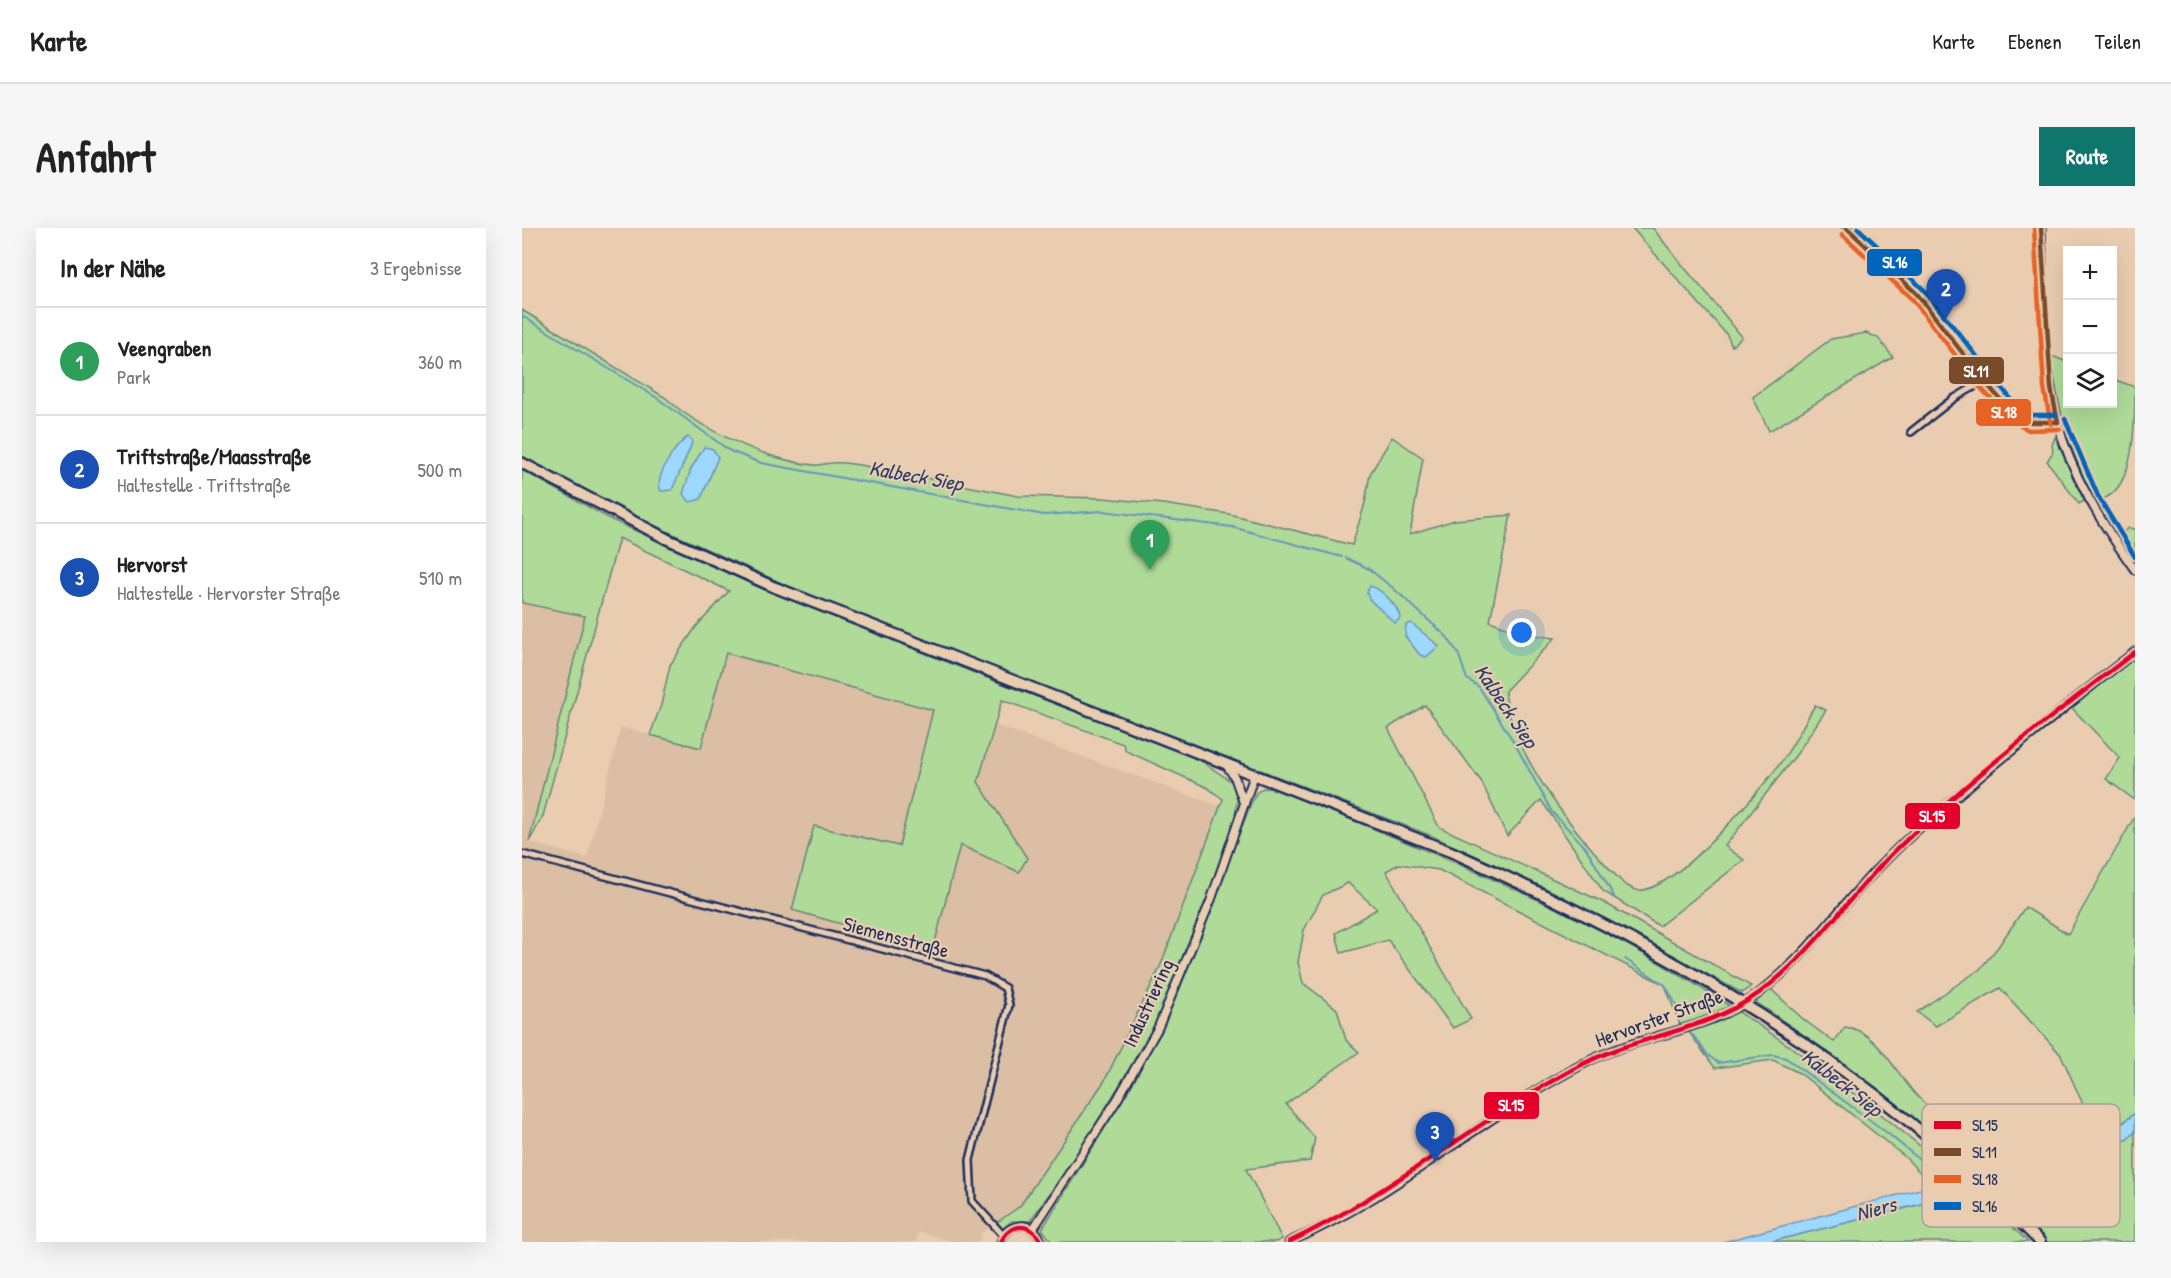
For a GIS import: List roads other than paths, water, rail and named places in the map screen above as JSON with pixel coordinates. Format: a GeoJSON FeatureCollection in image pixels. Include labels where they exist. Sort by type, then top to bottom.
{"type":"FeatureCollection","features":[{"type":"Feature","properties":{"kind":"main road"},"geometry":{"type":"LineString","coordinates":[[522,463],[667,539],[774,587],[1255,773],[1519,882],[1644,945],[1758,1013],[1847,1073],[1922,1134]]}},
{"type":"Feature","properties":{"kind":"main road"},"geometry":{"type":"LineString","coordinates":[[2025,1227],[2040,1242]]}},
{"type":"Feature","properties":{"kind":"street"},"geometry":{"type":"LineString","coordinates":[[1847,228],[1926,303],[1986,380],[2024,420],[2035,423],[2058,422]]}},
{"type":"Feature","properties":{"kind":"street"},"geometry":{"type":"LineString","coordinates":[[2041,228],[2051,388],[2058,422],[2072,462],[2089,498],[2135,570]]}},
{"type":"Feature","properties":{"kind":"street"},"geometry":{"type":"LineString","coordinates":[[1911,432],[1953,399],[1986,380]]}},
{"type":"Feature","properties":{"kind":"street","name":"Hervorster Straße"},"geometry":{"type":"LineString","coordinates":[[1289,1242],[1338,1219],[1532,1093],[1587,1062],[1699,1024],[1756,995],[1778,979],[1882,863],[1928,821],[2135,652]]}},
{"type":"Feature","properties":{"kind":"street"},"geometry":{"type":"LineString","coordinates":[[1224,761],[1235,778],[1244,804]]}},
{"type":"Feature","properties":{"kind":"street","name":"Industriering"},"geometry":{"type":"LineString","coordinates":[[1034,1229],[1117,1100],[1158,1028],[1211,900],[1255,773]]}},
{"type":"Feature","properties":{"kind":"street","name":"Siemensstraße"},"geometry":{"type":"LineString","coordinates":[[522,854],[985,976],[1005,988],[1009,1005],[970,1160],[972,1201],[1002,1238]]}},
{"type":"Feature","properties":{"kind":"street"},"geometry":{"type":"LineString","coordinates":[[1002,1238],[1011,1227],[1023,1225],[1034,1229],[1041,1242]]}},
{"type":"Feature","properties":{"kind":"water"},"geometry":{"type":"Polygon","coordinates":[[[688,437],[692,440],[691,446],[672,490],[661,491],[660,478],[667,462],[688,437]]]}},
{"type":"Feature","properties":{"kind":"water"},"geometry":{"type":"Polygon","coordinates":[[[704,447],[713,449],[718,457],[701,499],[690,502],[683,494],[691,469],[704,447]]]}},
{"type":"Feature","properties":{"kind":"water"},"geometry":{"type":"Polygon","coordinates":[[[1370,586],[1384,594],[1393,604],[1400,618],[1395,623],[1369,599],[1367,592],[1370,586]]]}},
{"type":"Feature","properties":{"kind":"water"},"geometry":{"type":"Polygon","coordinates":[[[1411,623],[1439,646],[1426,657],[1420,655],[1405,636],[1406,625],[1411,623]]]}},
{"type":"Feature","properties":{"kind":"water"},"geometry":{"type":"Polygon","coordinates":[[[2135,1113],[2135,1132],[2120,1143],[2120,1126],[2135,1113]]]}},
{"type":"Feature","properties":{"kind":"water","name":"Niers"},"geometry":{"type":"Polygon","coordinates":[[[1922,1188],[1922,1204],[1769,1242],[1723,1242],[1922,1188]]]}},
{"type":"Feature","properties":{"kind":"waterway","name":"Kalbeck Siep"},"geometry":{"type":"LineString","coordinates":[[522,316],[657,398],[730,451],[761,463],[1044,515],[1103,511],[1232,527],[1342,557]]}},
{"type":"Feature","properties":{"kind":"waterway","name":"Kalbeck Siep"},"geometry":{"type":"LineString","coordinates":[[1346,558],[1369,569],[1447,637],[1458,653],[1467,679],[1479,687],[1515,744],[1552,812],[1586,848],[1614,896]]}},
{"type":"Feature","properties":{"kind":"waterway","name":"Kalbeck Siep"},"geometry":{"type":"LineString","coordinates":[[1625,959],[1665,985],[1683,1017]]}},
{"type":"Feature","properties":{"kind":"waterway","name":"Kalbeck Siep"},"geometry":{"type":"LineString","coordinates":[[1693,1035],[1708,1055],[1718,1063],[1773,1055],[1786,1058],[1922,1162]]}},
{"type":"Feature","properties":{"kind":"place","name":"Triftstraße/Maasstraße"},"geometry":{"type":"Point","coordinates":[1946,319]}},
{"type":"Feature","properties":{"kind":"place","name":"Veengraben"},"geometry":{"type":"Point","coordinates":[1150,570]}},
{"type":"Feature","properties":{"kind":"place","name":"Hervorst"},"geometry":{"type":"Point","coordinates":[1435,1162]}}]}
